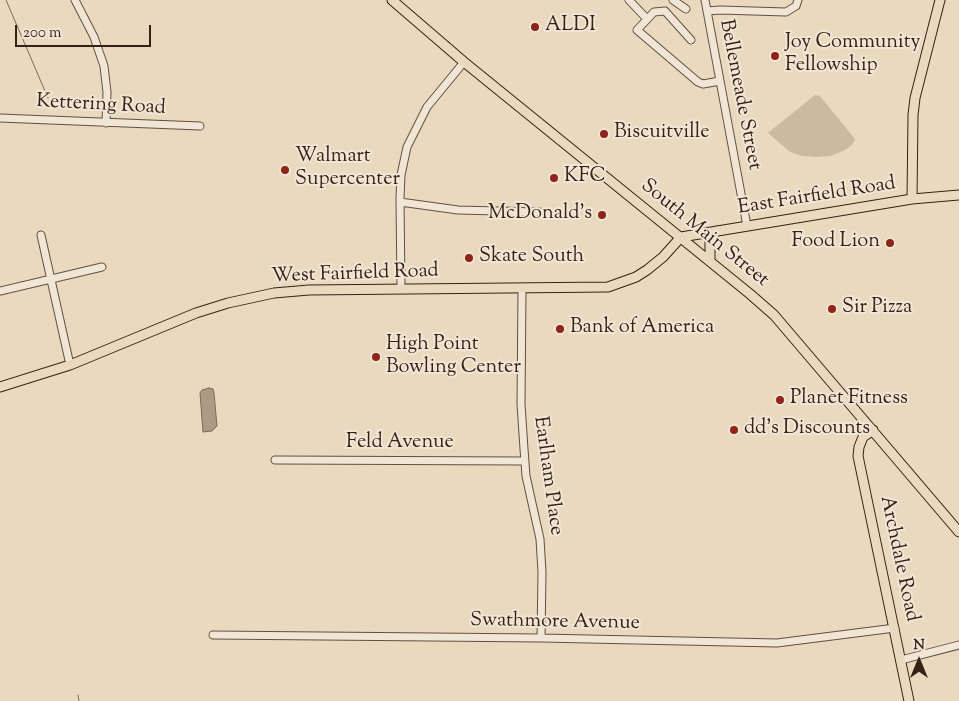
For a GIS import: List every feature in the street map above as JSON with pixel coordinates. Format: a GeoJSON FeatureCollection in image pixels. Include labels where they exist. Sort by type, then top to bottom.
{"type":"FeatureCollection","features":[{"type":"Feature","properties":{"kind":"main road","name":"South Main Street"},"geometry":{"type":"LineString","coordinates":[[392,0],[464,62],[750,294],[783,324],[959,532]]}},
{"type":"Feature","properties":{"kind":"main road"},"geometry":{"type":"LineString","coordinates":[[912,200],[915,98],[940,0]]}},
{"type":"Feature","properties":{"kind":"main road","name":"East Fairfield Road"},"geometry":{"type":"LineString","coordinates":[[681,237],[959,194]]}},
{"type":"Feature","properties":{"kind":"main road"},"geometry":{"type":"LineString","coordinates":[[710,261],[710,241],[716,231]]}},
{"type":"Feature","properties":{"kind":"main road","name":"West Fairfield Road"},"geometry":{"type":"LineString","coordinates":[[0,387],[70,366],[196,313],[228,302],[286,292],[400,289],[599,288],[623,283],[647,270],[681,237]]}},
{"type":"Feature","properties":{"kind":"main road","name":"Archdale Road"},"geometry":{"type":"LineString","coordinates":[[873,430],[863,437],[859,446],[858,456],[909,701]]}},
{"type":"Feature","properties":{"kind":"street"},"geometry":{"type":"LineString","coordinates":[[75,0],[94,37],[104,66],[108,92],[106,123]]}},
{"type":"Feature","properties":{"kind":"street"},"geometry":{"type":"LineString","coordinates":[[629,0],[647,19]]}},
{"type":"Feature","properties":{"kind":"street"},"geometry":{"type":"LineString","coordinates":[[673,0],[686,9]]}},
{"type":"Feature","properties":{"kind":"street","name":"Bellemeade Street"},"geometry":{"type":"LineString","coordinates":[[705,0],[747,226]]}},
{"type":"Feature","properties":{"kind":"street"},"geometry":{"type":"LineString","coordinates":[[707,11],[786,12],[796,6],[798,0]]}},
{"type":"Feature","properties":{"kind":"street"},"geometry":{"type":"LineString","coordinates":[[692,40],[665,11],[654,12],[637,30],[698,82],[703,84],[720,81]]}},
{"type":"Feature","properties":{"kind":"street"},"geometry":{"type":"LineString","coordinates":[[400,289],[401,175],[406,147],[428,107],[464,62]]}},
{"type":"Feature","properties":{"kind":"street","name":"Kettering Road"},"geometry":{"type":"LineString","coordinates":[[0,118],[200,126]]}},
{"type":"Feature","properties":{"kind":"street"},"geometry":{"type":"LineString","coordinates":[[400,202],[458,210],[540,212]]}},
{"type":"Feature","properties":{"kind":"street"},"geometry":{"type":"LineString","coordinates":[[41,235],[70,366]]}},
{"type":"Feature","properties":{"kind":"street"},"geometry":{"type":"LineString","coordinates":[[0,290],[102,266]]}},
{"type":"Feature","properties":{"kind":"street","name":"Earlham Place"},"geometry":{"type":"LineString","coordinates":[[522,289],[521,404],[526,476],[540,539],[542,572],[541,638]]}},
{"type":"Feature","properties":{"kind":"street","name":"Feld Avenue"},"geometry":{"type":"LineString","coordinates":[[275,460],[525,461]]}},
{"type":"Feature","properties":{"kind":"street","name":"Swathmore Avenue"},"geometry":{"type":"LineString","coordinates":[[213,635],[541,638],[777,643],[895,628]]}},
{"type":"Feature","properties":{"kind":"street"},"geometry":{"type":"LineString","coordinates":[[901,660],[959,644]]}},
{"type":"Feature","properties":{"kind":"shaded area"},"geometry":{"type":"Polygon","coordinates":[[[815,95],[820,96],[855,139],[852,145],[845,150],[831,156],[802,156],[790,152],[768,133],[815,95]]]}},
{"type":"Feature","properties":{"kind":"shaded area"},"geometry":{"type":"Polygon","coordinates":[[[213,389],[214,393],[217,426],[212,431],[203,432],[200,393],[202,390],[213,389]]]}},
{"type":"Feature","properties":{"kind":"waterway"},"geometry":{"type":"LineString","coordinates":[[6,0],[48,98]]}},
{"type":"Feature","properties":{"kind":"waterway"},"geometry":{"type":"LineString","coordinates":[[78,695],[79,701]]}},
{"type":"Feature","properties":{"kind":"place","name":"ALDI"},"geometry":{"type":"Point","coordinates":[535,27]}},
{"type":"Feature","properties":{"kind":"place","name":"Joy Community Fellowship"},"geometry":{"type":"Point","coordinates":[775,56]}},
{"type":"Feature","properties":{"kind":"place","name":"Biscuitville"},"geometry":{"type":"Point","coordinates":[604,134]}},
{"type":"Feature","properties":{"kind":"place","name":"Walmart Supercenter"},"geometry":{"type":"Point","coordinates":[285,170]}},
{"type":"Feature","properties":{"kind":"place","name":"KFC"},"geometry":{"type":"Point","coordinates":[554,178]}},
{"type":"Feature","properties":{"kind":"place","name":"McDonald's"},"geometry":{"type":"Point","coordinates":[602,215]}},
{"type":"Feature","properties":{"kind":"place","name":"Food Lion"},"geometry":{"type":"Point","coordinates":[890,243]}},
{"type":"Feature","properties":{"kind":"place","name":"Skate South"},"geometry":{"type":"Point","coordinates":[469,258]}},
{"type":"Feature","properties":{"kind":"place","name":"Sir Pizza"},"geometry":{"type":"Point","coordinates":[832,309]}},
{"type":"Feature","properties":{"kind":"place","name":"Bank of America"},"geometry":{"type":"Point","coordinates":[560,329]}},
{"type":"Feature","properties":{"kind":"place","name":"High Point Bowling Center"},"geometry":{"type":"Point","coordinates":[376,357]}},
{"type":"Feature","properties":{"kind":"place","name":"Planet Fitness"},"geometry":{"type":"Point","coordinates":[780,400]}},
{"type":"Feature","properties":{"kind":"place","name":"dd's Discounts"},"geometry":{"type":"Point","coordinates":[734,430]}}]}
